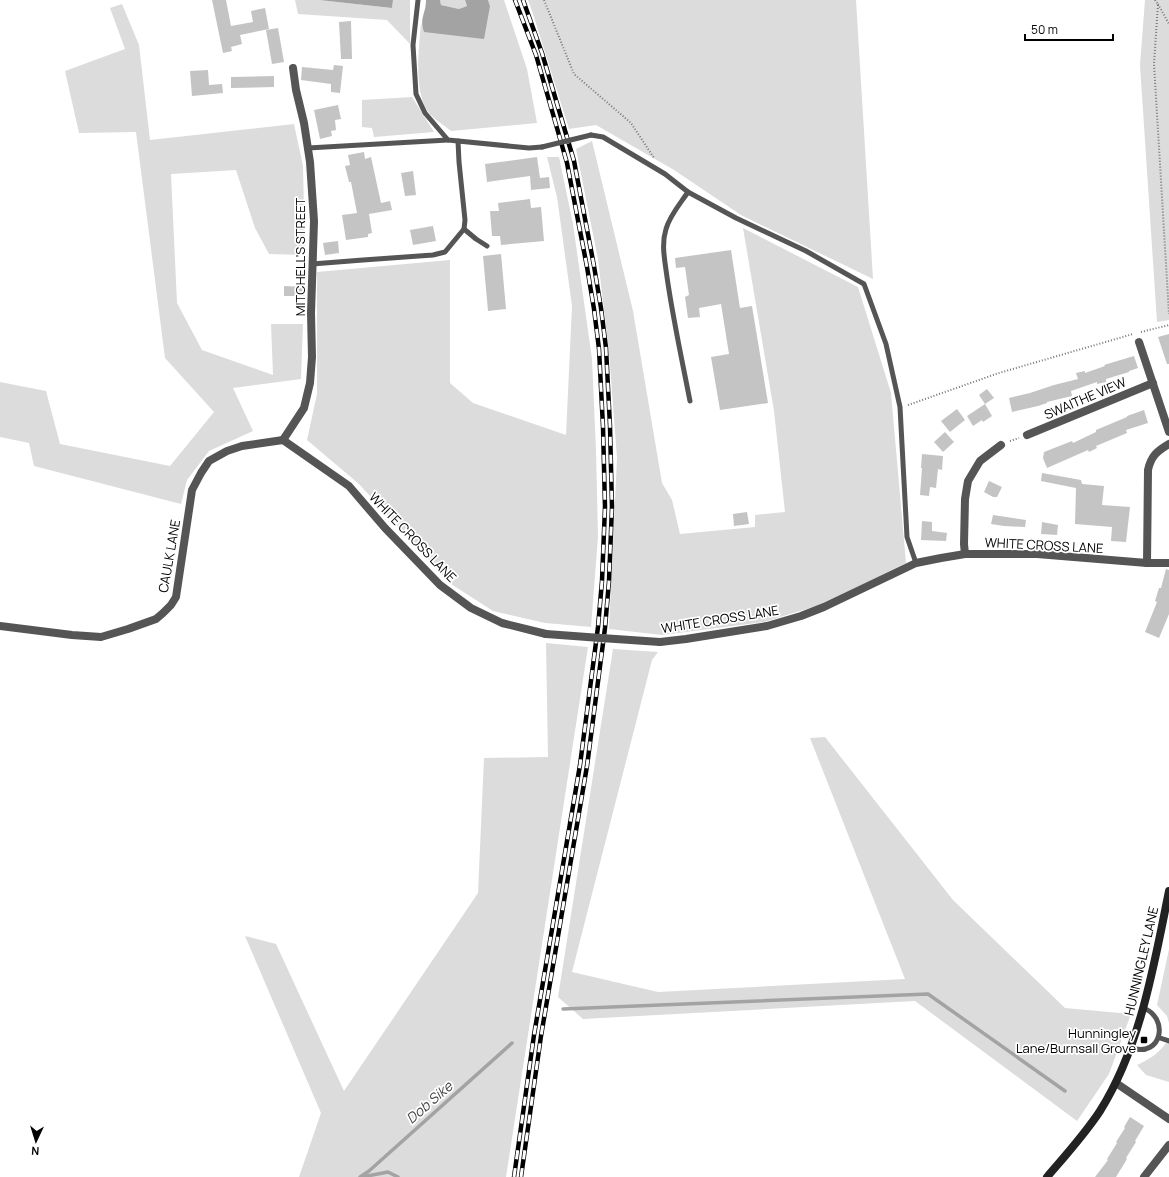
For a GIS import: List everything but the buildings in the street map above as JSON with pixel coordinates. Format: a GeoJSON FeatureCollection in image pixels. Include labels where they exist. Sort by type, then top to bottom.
{"type":"FeatureCollection","features":[{"type":"Feature","properties":{"kind":"main road","name":"HUNNINGLEY LANE"},"geometry":{"type":"LineString","coordinates":[[1047,1177],[1077,1142],[1100,1111],[1116,1083],[1131,1048],[1138,1029],[1169,891]]}},
{"type":"Feature","properties":{"kind":"street","name":"MITCHELL'S STREET"},"geometry":{"type":"LineString","coordinates":[[283,440],[304,408],[310,383],[312,357],[311,313],[314,221],[310,162],[293,68]]}},
{"type":"Feature","properties":{"kind":"street"},"geometry":{"type":"LineString","coordinates":[[1139,342],[1169,432]]}},
{"type":"Feature","properties":{"kind":"street","name":"SWAITHE VIEW"},"geometry":{"type":"LineString","coordinates":[[1027,435],[1153,383]]}},
{"type":"Feature","properties":{"kind":"street","name":"CAULK LANE"},"geometry":{"type":"LineString","coordinates":[[0,626],[101,637],[156,619],[163,614],[176,597],[192,490],[201,472],[209,461],[227,451],[242,446],[283,440]]}},
{"type":"Feature","properties":{"kind":"street","name":"WHITE CROSS LANE"},"geometry":{"type":"LineString","coordinates":[[283,440],[349,486],[385,528],[440,585],[452,594],[471,608],[502,623],[546,634],[660,642],[767,626],[801,616],[824,607],[916,563],[965,554],[1037,554],[1147,563],[1169,563]]}},
{"type":"Feature","properties":{"kind":"street"},"geometry":{"type":"LineString","coordinates":[[1147,563],[1148,470],[1153,456],[1169,444]]}},
{"type":"Feature","properties":{"kind":"street"},"geometry":{"type":"LineString","coordinates":[[965,554],[965,499],[968,481],[980,460],[1001,445]]}},
{"type":"Feature","properties":{"kind":"street"},"geometry":{"type":"LineString","coordinates":[[1116,1083],[1169,1119]]}},
{"type":"Feature","properties":{"kind":"street"},"geometry":{"type":"LineString","coordinates":[[1144,1177],[1169,1145]]}},
{"type":"Feature","properties":{"kind":"lane"},"geometry":{"type":"LineString","coordinates":[[418,0],[413,45],[416,94],[425,113],[448,140]]}},
{"type":"Feature","properties":{"kind":"lane"},"geometry":{"type":"LineString","coordinates":[[308,148],[448,140],[529,148],[542,147],[591,135],[603,137],[664,174],[688,192],[736,218],[806,251],[864,284],[886,344],[900,408],[907,537],[916,563]]}},
{"type":"Feature","properties":{"kind":"lane"},"geometry":{"type":"LineString","coordinates":[[312,264],[433,255],[445,252],[464,229],[466,220],[458,141]]}},
{"type":"Feature","properties":{"kind":"lane"},"geometry":{"type":"LineString","coordinates":[[688,192],[671,215],[666,228],[663,251],[670,298],[690,401]]}},
{"type":"Feature","properties":{"kind":"lane"},"geometry":{"type":"LineString","coordinates":[[464,229],[487,246]]}},
{"type":"Feature","properties":{"kind":"lane"},"geometry":{"type":"LineString","coordinates":[[1131,1048],[1144,1050],[1151,1048],[1156,1044],[1162,1032],[1160,1019],[1150,1010],[1143,1008]]}},
{"type":"Feature","properties":{"kind":"lane"},"geometry":{"type":"LineString","coordinates":[[1160,1038],[1169,1042]]}},
{"type":"Feature","properties":{"kind":"path"},"geometry":{"type":"LineString","coordinates":[[544,0],[574,74],[631,123],[664,174]]}},
{"type":"Feature","properties":{"kind":"path"},"geometry":{"type":"LineString","coordinates":[[1155,0],[1169,24]]}},
{"type":"Feature","properties":{"kind":"path"},"geometry":{"type":"LineString","coordinates":[[1158,4],[1154,64],[1169,314]]}},
{"type":"Feature","properties":{"kind":"path"},"geometry":{"type":"LineString","coordinates":[[900,408],[999,373],[1169,325]]}},
{"type":"Feature","properties":{"kind":"path"},"geometry":{"type":"LineString","coordinates":[[1009,441],[1017,439]]}},
{"type":"Feature","properties":{"kind":"shaded area"},"geometry":{"type":"Polygon","coordinates":[[[295,0],[319,0],[392,8],[393,0],[410,0],[410,44],[387,20],[298,14],[295,0]]]}},
{"type":"Feature","properties":{"kind":"shaded area"},"geometry":{"type":"Polygon","coordinates":[[[319,0],[393,0],[392,8],[319,0]]]}},
{"type":"Feature","properties":{"kind":"shaded area"},"geometry":{"type":"Polygon","coordinates":[[[426,0],[440,0],[441,5],[459,9],[467,6],[465,0],[488,0],[490,6],[484,39],[424,32],[422,19],[426,0]]]}},
{"type":"Feature","properties":{"kind":"shaded area"},"geometry":{"type":"Polygon","coordinates":[[[440,0],[465,0],[467,6],[459,9],[441,5],[440,0]]]}},
{"type":"Feature","properties":{"kind":"shaded area"},"geometry":{"type":"Polygon","coordinates":[[[488,0],[504,0],[527,69],[537,123],[451,131],[429,113],[421,94],[418,57],[421,23],[424,32],[490,6],[488,0]]]}},
{"type":"Feature","properties":{"kind":"shaded area"},"geometry":{"type":"Polygon","coordinates":[[[528,0],[856,0],[873,279],[741,215],[674,170],[596,125],[569,129],[528,0]]]}},
{"type":"Feature","properties":{"kind":"shaded area"},"geometry":{"type":"Polygon","coordinates":[[[1145,0],[1169,0],[1169,320],[1157,322],[1140,65],[1145,0]]]}},
{"type":"Feature","properties":{"kind":"shaded area"},"geometry":{"type":"Polygon","coordinates":[[[122,4],[139,45],[150,140],[294,124],[303,166],[305,255],[269,254],[255,228],[236,170],[171,174],[177,303],[202,350],[273,375],[271,324],[303,324],[301,379],[233,388],[253,431],[209,451],[187,480],[181,504],[34,466],[29,443],[0,437],[0,382],[46,391],[60,444],[170,466],[214,412],[165,358],[136,132],[79,133],[65,71],[125,49],[110,8],[122,4]]]}},
{"type":"Feature","properties":{"kind":"shaded area"},"geometry":{"type":"Polygon","coordinates":[[[412,97],[434,132],[374,137],[372,128],[362,127],[362,100],[412,97]]]}},
{"type":"Feature","properties":{"kind":"shaded area"},"geometry":{"type":"Polygon","coordinates":[[[592,141],[633,311],[662,483],[672,500],[680,534],[755,527],[755,515],[785,512],[774,411],[743,228],[858,287],[891,393],[906,563],[823,604],[764,622],[662,635],[609,629],[617,458],[609,352],[598,259],[576,149],[592,141]]]}},
{"type":"Feature","properties":{"kind":"shaded area"},"geometry":{"type":"Polygon","coordinates":[[[547,157],[559,157],[573,224],[592,359],[598,537],[591,627],[545,623],[493,611],[451,584],[359,484],[307,440],[317,394],[317,272],[450,260],[450,383],[473,403],[566,435],[572,306],[557,197],[547,157]]]}},
{"type":"Feature","properties":{"kind":"shaded area"},"geometry":{"type":"Polygon","coordinates":[[[546,643],[588,647],[506,1177],[299,1177],[321,1113],[245,936],[276,944],[344,1091],[478,893],[484,758],[548,757],[546,643]]]}},
{"type":"Feature","properties":{"kind":"shaded area"},"geometry":{"type":"Polygon","coordinates":[[[613,649],[658,652],[652,660],[572,972],[658,992],[905,979],[810,738],[825,737],[953,900],[1065,1008],[1131,1014],[1109,1074],[1077,1121],[915,1001],[583,1019],[558,997],[613,649]]]}},
{"type":"Feature","properties":{"kind":"shaded area"},"geometry":{"type":"Polygon","coordinates":[[[1169,949],[1169,1023],[1167,1016],[1157,1005],[1169,949]]]}},
{"type":"Feature","properties":{"kind":"shaded area"},"geometry":{"type":"Polygon","coordinates":[[[1169,1038],[1169,1082],[1146,1075],[1137,1065],[1156,1054],[1169,1038]]]}},
{"type":"Feature","properties":{"kind":"waterway"},"geometry":{"type":"LineString","coordinates":[[563,1009],[928,994],[1065,1091]]}},
{"type":"Feature","properties":{"kind":"waterway","name":"Dob Sike"},"geometry":{"type":"LineString","coordinates":[[360,1177],[369,1171],[512,1043]]}},
{"type":"Feature","properties":{"kind":"waterway","name":"Dob Sike"},"geometry":{"type":"LineString","coordinates":[[362,1177],[388,1172],[398,1177]]}},
{"type":"Feature","properties":{"kind":"railway"},"geometry":{"type":"LineString","coordinates":[[514,1177],[534,1035],[580,765],[598,627],[602,581],[605,507],[599,349],[587,267],[567,163],[536,55],[515,0]]}},
{"type":"Feature","properties":{"kind":"railway"},"geometry":{"type":"LineString","coordinates":[[521,1177],[541,1036],[587,766],[605,628],[609,581],[612,507],[606,348],[594,266],[574,161],[542,53],[523,0]]}},
{"type":"Feature","properties":{"kind":"place","name":"Hunningley Lane/Burnsall Grove"},"geometry":{"type":"Point","coordinates":[1144,1040]}}]}
